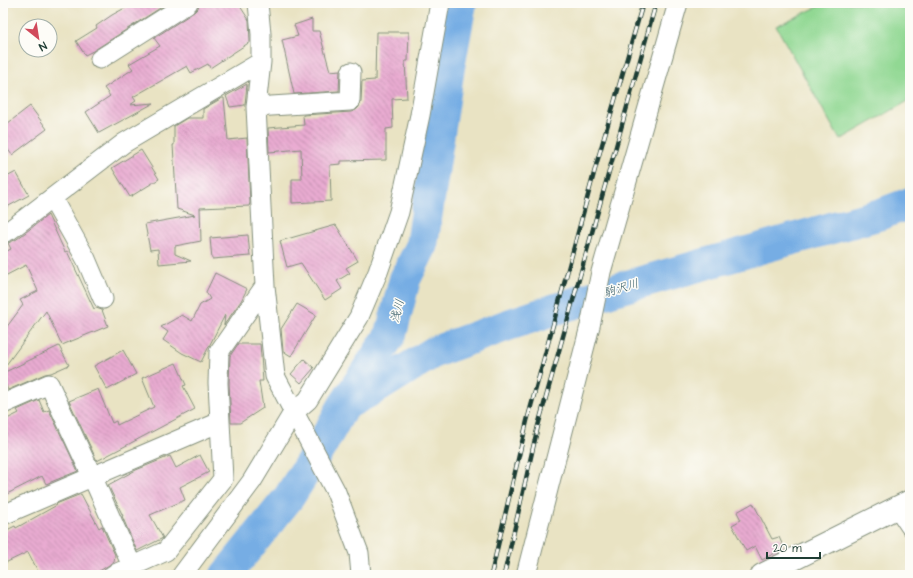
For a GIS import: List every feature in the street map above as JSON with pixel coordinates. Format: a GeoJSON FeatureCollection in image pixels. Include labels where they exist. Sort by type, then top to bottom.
{"type":"FeatureCollection","features":[{"type":"Feature","properties":{"kind":"street"},"geometry":{"type":"LineString","coordinates":[[100,59],[188,3]]}},
{"type":"Feature","properties":{"kind":"street"},"geometry":{"type":"LineString","coordinates":[[258,3],[261,34],[261,62],[256,107],[265,286],[276,376],[293,413],[336,492],[359,552],[361,575]]}},
{"type":"Feature","properties":{"kind":"street"},"geometry":{"type":"LineString","coordinates":[[182,575],[252,481],[293,413],[308,400],[359,317],[380,266],[401,204],[420,115],[440,3]]}},
{"type":"Feature","properties":{"kind":"street"},"geometry":{"type":"LineString","coordinates":[[526,575],[590,326],[601,272],[678,3]]}},
{"type":"Feature","properties":{"kind":"street"},"geometry":{"type":"LineString","coordinates":[[3,233],[10,230],[124,143],[261,62]]}},
{"type":"Feature","properties":{"kind":"street"},"geometry":{"type":"LineString","coordinates":[[256,107],[350,101],[351,72]]}},
{"type":"Feature","properties":{"kind":"street"},"geometry":{"type":"LineString","coordinates":[[52,198],[86,259],[103,299]]}},
{"type":"Feature","properties":{"kind":"street"},"geometry":{"type":"LineString","coordinates":[[112,575],[166,552],[223,479],[218,383],[219,352],[265,286]]}},
{"type":"Feature","properties":{"kind":"street"},"geometry":{"type":"LineString","coordinates":[[3,404],[49,384],[132,566]]}},
{"type":"Feature","properties":{"kind":"street"},"geometry":{"type":"LineString","coordinates":[[3,515],[220,422]]}},
{"type":"Feature","properties":{"kind":"street"},"geometry":{"type":"LineString","coordinates":[[762,575],[904,504],[910,526]]}},
{"type":"Feature","properties":{"kind":"green space"},"geometry":{"type":"Polygon","coordinates":[[[826,3],[910,3],[910,100],[840,140],[776,26],[826,3]]]}},
{"type":"Feature","properties":{"kind":"building"},"geometry":{"type":"Polygon","coordinates":[[[134,3],[168,3],[85,55],[76,41],[97,28],[96,26],[112,15],[134,3]]]}},
{"type":"Feature","properties":{"kind":"building"},"geometry":{"type":"Polygon","coordinates":[[[199,3],[238,3],[249,20],[250,42],[210,68],[208,64],[191,73],[187,66],[133,97],[136,101],[130,105],[154,103],[99,133],[86,112],[110,96],[104,88],[133,69],[129,64],[160,46],[154,38],[194,12],[198,8],[199,3]]]}},
{"type":"Feature","properties":{"kind":"building"},"geometry":{"type":"Polygon","coordinates":[[[312,19],[312,31],[319,31],[330,71],[340,70],[339,91],[294,94],[282,40],[298,36],[294,25],[312,19]]]}},
{"type":"Feature","properties":{"kind":"building"},"geometry":{"type":"Polygon","coordinates":[[[376,32],[409,32],[408,61],[405,61],[407,98],[392,99],[393,128],[386,129],[386,160],[341,161],[341,164],[330,165],[331,201],[292,203],[292,179],[302,179],[301,149],[269,152],[268,128],[304,125],[303,115],[351,112],[356,110],[361,102],[362,81],[375,80],[376,32]]]}},
{"type":"Feature","properties":{"kind":"building"},"geometry":{"type":"Polygon","coordinates":[[[247,84],[245,105],[230,107],[226,96],[247,84]]]}},
{"type":"Feature","properties":{"kind":"building"},"geometry":{"type":"Polygon","coordinates":[[[224,98],[228,140],[247,138],[249,206],[200,208],[201,241],[175,246],[175,254],[191,261],[159,264],[158,249],[150,250],[145,224],[195,215],[177,209],[173,145],[174,126],[187,118],[203,118],[203,109],[224,98]]]}},
{"type":"Feature","properties":{"kind":"building"},"geometry":{"type":"Polygon","coordinates":[[[30,106],[47,129],[12,155],[3,143],[3,127],[30,106]]]}},
{"type":"Feature","properties":{"kind":"building"},"geometry":{"type":"Polygon","coordinates":[[[141,150],[159,179],[130,197],[112,168],[141,150]]]}},
{"type":"Feature","properties":{"kind":"building"},"geometry":{"type":"Polygon","coordinates":[[[16,172],[29,195],[7,207],[3,199],[3,179],[16,172]]]}},
{"type":"Feature","properties":{"kind":"building"},"geometry":{"type":"Polygon","coordinates":[[[48,215],[65,252],[67,251],[94,309],[96,308],[102,310],[108,326],[62,345],[46,311],[3,369],[3,332],[23,305],[20,300],[38,291],[26,265],[3,277],[3,253],[11,249],[8,243],[17,239],[48,215]]]}},
{"type":"Feature","properties":{"kind":"building"},"geometry":{"type":"Polygon","coordinates":[[[336,225],[358,261],[346,268],[350,273],[337,281],[342,289],[325,300],[301,263],[287,267],[280,241],[336,225]]]}},
{"type":"Feature","properties":{"kind":"building"},"geometry":{"type":"Polygon","coordinates":[[[248,235],[250,256],[212,259],[210,238],[248,235]]]}},
{"type":"Feature","properties":{"kind":"building"},"geometry":{"type":"Polygon","coordinates":[[[215,273],[247,289],[241,301],[224,325],[225,315],[201,362],[182,353],[163,340],[168,332],[161,327],[182,315],[192,321],[200,305],[210,299],[206,292],[215,273]]]}},
{"type":"Feature","properties":{"kind":"building"},"geometry":{"type":"Polygon","coordinates":[[[297,304],[316,315],[291,356],[283,351],[281,329],[297,304]]]}},
{"type":"Feature","properties":{"kind":"building"},"geometry":{"type":"Polygon","coordinates":[[[238,344],[260,344],[263,381],[259,381],[263,408],[240,423],[231,423],[229,383],[230,356],[238,344]]]}},
{"type":"Feature","properties":{"kind":"building"},"geometry":{"type":"Polygon","coordinates":[[[59,346],[69,365],[8,390],[3,379],[3,373],[59,346]]]}},
{"type":"Feature","properties":{"kind":"building"},"geometry":{"type":"Polygon","coordinates":[[[123,350],[136,374],[107,390],[94,366],[123,350]]]}},
{"type":"Feature","properties":{"kind":"building"},"geometry":{"type":"Polygon","coordinates":[[[304,359],[314,368],[301,383],[291,374],[304,359]]]}},
{"type":"Feature","properties":{"kind":"building"},"geometry":{"type":"Polygon","coordinates":[[[176,363],[186,385],[183,386],[195,409],[97,461],[69,401],[98,389],[112,423],[116,421],[117,425],[154,407],[142,378],[176,363]]]}},
{"type":"Feature","properties":{"kind":"building"},"geometry":{"type":"Polygon","coordinates":[[[39,400],[44,412],[49,410],[78,471],[46,484],[42,476],[3,496],[3,421],[19,413],[17,410],[39,400]]]}},
{"type":"Feature","properties":{"kind":"building"},"geometry":{"type":"Polygon","coordinates":[[[200,455],[209,472],[180,487],[185,500],[150,515],[163,538],[137,551],[123,516],[108,485],[136,470],[170,456],[176,468],[200,455]]]}},
{"type":"Feature","properties":{"kind":"building"},"geometry":{"type":"Polygon","coordinates":[[[81,494],[99,528],[102,526],[115,555],[114,562],[93,575],[40,575],[28,552],[3,564],[3,532],[15,526],[16,528],[57,505],[56,504],[81,494]]]}},
{"type":"Feature","properties":{"kind":"building"},"geometry":{"type":"Polygon","coordinates":[[[753,503],[772,539],[779,537],[784,548],[762,560],[755,546],[746,551],[732,525],[741,520],[737,512],[753,503]]]}},
{"type":"Feature","properties":{"kind":"waterway","name":"浅川"},"geometry":{"type":"LineString","coordinates":[[226,575],[289,497],[321,446],[344,405],[391,334],[405,279],[422,245],[449,67],[461,3]]}},
{"type":"Feature","properties":{"kind":"waterway","name":"駒沢川"},"geometry":{"type":"LineString","coordinates":[[348,403],[381,385],[434,352],[511,324],[617,289],[881,214],[910,203]]}},
{"type":"Feature","properties":{"kind":"railway"},"geometry":{"type":"LineString","coordinates":[[491,575],[527,421],[597,162],[643,3]]}},
{"type":"Feature","properties":{"kind":"railway"},"geometry":{"type":"LineString","coordinates":[[504,575],[538,426],[656,3]]}}]}
